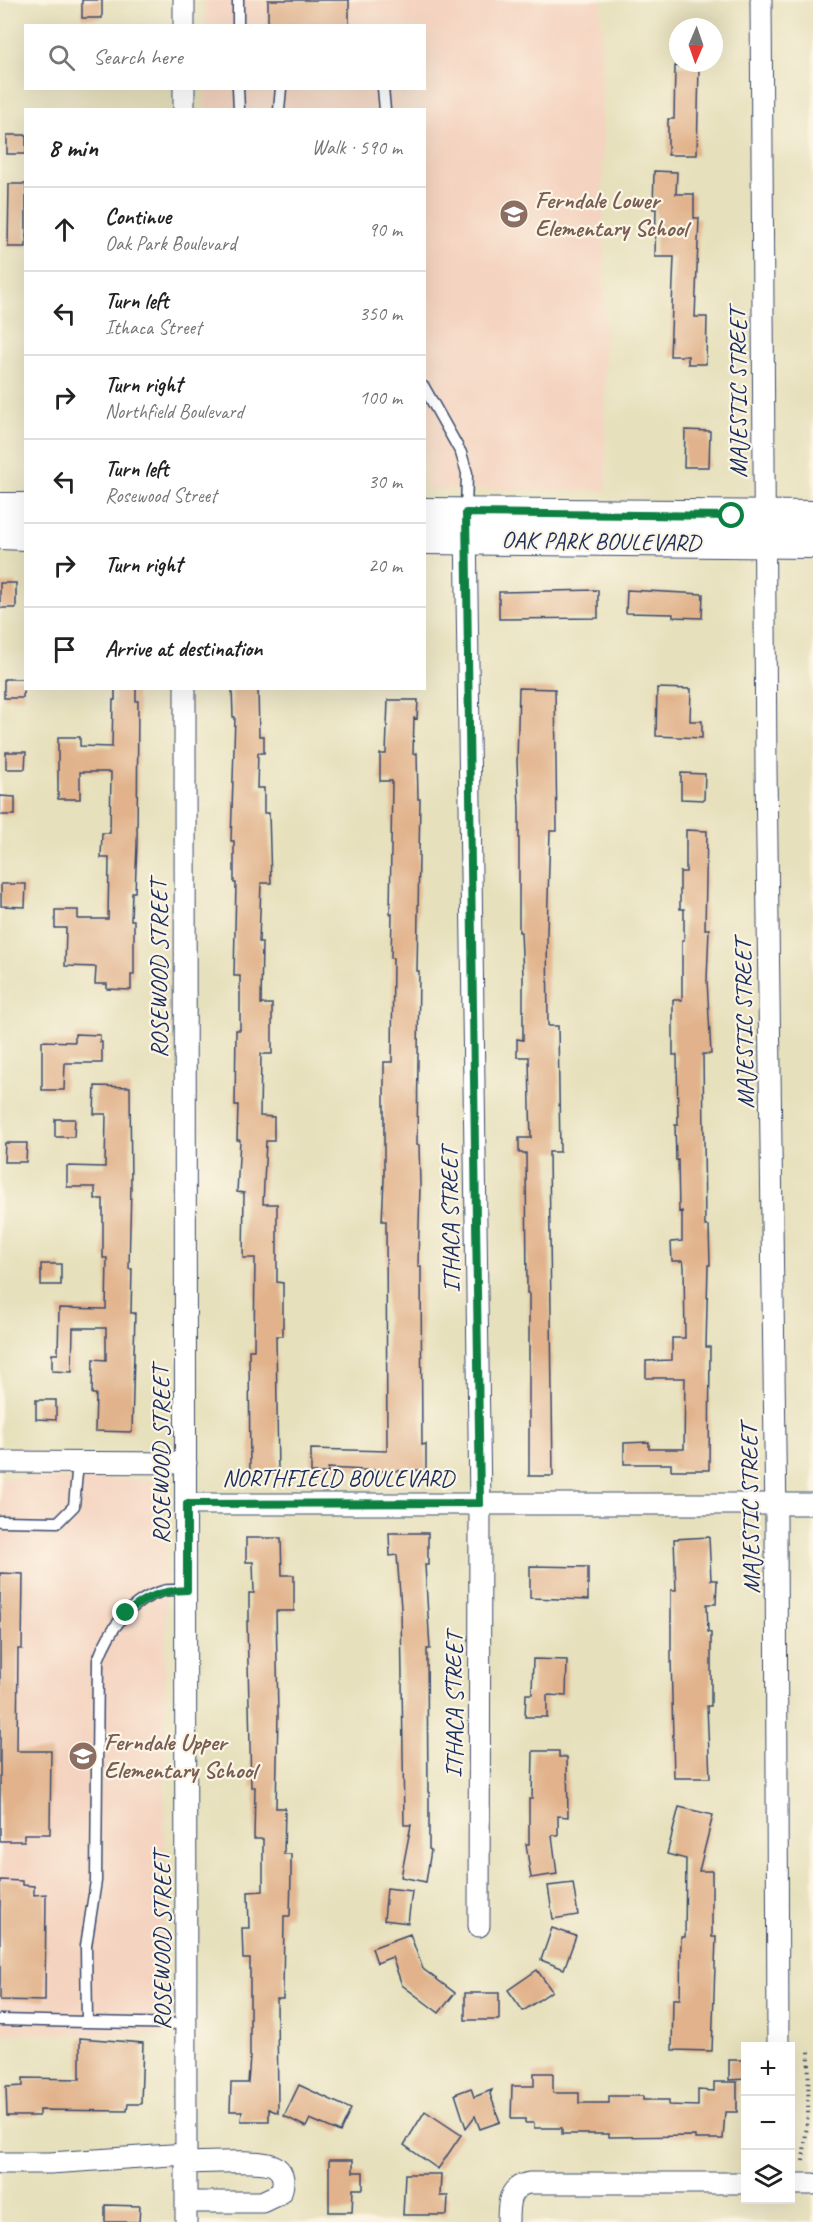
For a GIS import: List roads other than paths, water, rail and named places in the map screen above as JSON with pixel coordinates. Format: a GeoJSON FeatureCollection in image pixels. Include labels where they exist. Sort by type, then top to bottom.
{"type":"FeatureCollection","features":[{"type":"Feature","properties":{"kind":"street"},"geometry":{"type":"LineString","coordinates":[[184,0],[184,24]]}},
{"type":"Feature","properties":{"kind":"street","name":"MAJESTIC STREET"},"geometry":{"type":"LineString","coordinates":[[761,0],[763,529],[776,1504],[778,2042]]}},
{"type":"Feature","properties":{"kind":"street"},"geometry":{"type":"LineString","coordinates":[[184,90],[184,108]]}},
{"type":"Feature","properties":{"kind":"street"},"geometry":{"type":"LineString","coordinates":[[0,508],[24,508]]}},
{"type":"Feature","properties":{"kind":"street","name":"OAK PARK BOULEVARD"},"geometry":{"type":"LineString","coordinates":[[426,514],[466,526],[763,529],[813,543]]}},
{"type":"Feature","properties":{"kind":"street","name":"OAK PARK BOULEVARD"},"geometry":{"type":"LineString","coordinates":[[763,529],[813,516]]}},
{"type":"Feature","properties":{"kind":"street","name":"OAK PARK BOULEVARD"},"geometry":{"type":"LineString","coordinates":[[426,538],[466,526]]}},
{"type":"Feature","properties":{"kind":"street","name":"ITHACA STREET"},"geometry":{"type":"LineString","coordinates":[[466,526],[480,1503],[479,1926]]}},
{"type":"Feature","properties":{"kind":"street"},"geometry":{"type":"LineString","coordinates":[[0,534],[24,535]]}},
{"type":"Feature","properties":{"kind":"street","name":"ROSEWOOD STREET"},"geometry":{"type":"LineString","coordinates":[[185,690],[186,2212]]}},
{"type":"Feature","properties":{"kind":"street","name":"NORTHFIELD BOULEVARD"},"geometry":{"type":"LineString","coordinates":[[0,1462],[186,1463]]}},
{"type":"Feature","properties":{"kind":"street","name":"NORTHFIELD BOULEVARD"},"geometry":{"type":"LineString","coordinates":[[187,1504],[813,1504]]}},
{"type":"Feature","properties":{"kind":"street"},"geometry":{"type":"LineString","coordinates":[[0,2163],[186,2159],[264,2163],[276,2168],[282,2174],[284,2182],[281,2193],[262,2202],[186,2212]]}},
{"type":"Feature","properties":{"kind":"street"},"geometry":{"type":"LineString","coordinates":[[508,2222],[508,2206],[513,2190],[529,2183],[741,2183]]}},
{"type":"Feature","properties":{"kind":"street"},"geometry":{"type":"LineString","coordinates":[[795,2184],[813,2184]]}},
{"type":"Feature","properties":{"kind":"lane"},"geometry":{"type":"LineString","coordinates":[[238,0],[238,24]]}},
{"type":"Feature","properties":{"kind":"lane"},"geometry":{"type":"LineString","coordinates":[[238,90],[239,108]]}},
{"type":"Feature","properties":{"kind":"lane"},"geometry":{"type":"LineString","coordinates":[[279,108],[280,90]]}},
{"type":"Feature","properties":{"kind":"lane"},"geometry":{"type":"LineString","coordinates":[[383,90],[385,108]]}},
{"type":"Feature","properties":{"kind":"lane"},"geometry":{"type":"LineString","coordinates":[[426,391],[461,453],[466,473],[466,526]]}},
{"type":"Feature","properties":{"kind":"lane"},"geometry":{"type":"LineString","coordinates":[[0,1521],[58,1522],[74,1506],[78,1462]]}},
{"type":"Feature","properties":{"kind":"lane"},"geometry":{"type":"LineString","coordinates":[[87,2022],[86,1946],[96,1881],[98,1660],[105,1640],[126,1613],[142,1601],[164,1591],[187,1590]]}},
{"type":"Feature","properties":{"kind":"lane"},"geometry":{"type":"LineString","coordinates":[[0,2020],[187,2024]]}},
{"type":"Feature","properties":{"kind":"place","name":"Ferndale Lower Elementary School"},"geometry":{"type":"Point","coordinates":[514,214]}},
{"type":"Feature","properties":{"kind":"place","name":"Ferndale Upper Elementary School"},"geometry":{"type":"Point","coordinates":[83,1756]}}]}
